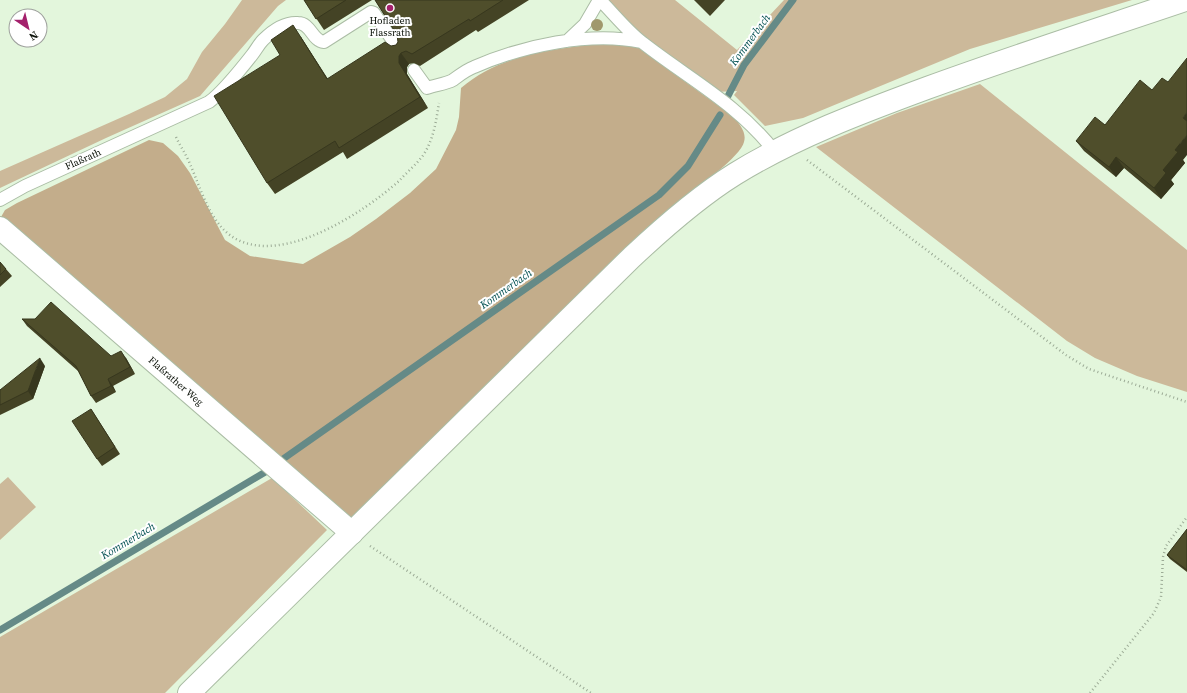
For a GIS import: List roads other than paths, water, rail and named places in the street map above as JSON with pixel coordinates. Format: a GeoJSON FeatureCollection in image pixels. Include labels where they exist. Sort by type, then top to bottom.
{"type":"FeatureCollection","features":[{"type":"Feature","properties":{"kind":"main road"},"geometry":{"type":"LineString","coordinates":[[189,693],[648,243],[715,187],[781,149],[835,124],[971,72],[1185,0]]}},
{"type":"Feature","properties":{"kind":"main road","name":"Flaßrather Weg"},"geometry":{"type":"LineString","coordinates":[[0,228],[352,533]]}},
{"type":"Feature","properties":{"kind":"lane"},"geometry":{"type":"LineString","coordinates":[[568,41],[585,24],[599,0],[641,42],[722,99],[781,149]]}},
{"type":"Feature","properties":{"kind":"lane","name":"Flaßrath"},"geometry":{"type":"LineString","coordinates":[[0,200],[25,186],[209,102],[252,55],[262,40],[282,26],[298,23],[304,24],[316,39],[320,42],[324,42],[372,12],[399,50]]}},
{"type":"Feature","properties":{"kind":"lane"},"geometry":{"type":"LineString","coordinates":[[414,70],[427,88],[452,80],[469,69],[483,63],[543,45],[604,38],[625,39],[641,42]]}},
{"type":"Feature","properties":{"kind":"waterway","name":"Kommerbach"},"geometry":{"type":"LineString","coordinates":[[728,96],[744,65],[793,0]]}},
{"type":"Feature","properties":{"kind":"waterway","name":"Kommerbach"},"geometry":{"type":"LineString","coordinates":[[283,459],[659,195],[688,166],[720,115]]}},
{"type":"Feature","properties":{"kind":"waterway","name":"Kommerbach"},"geometry":{"type":"LineString","coordinates":[[0,630],[267,471]]}},
{"type":"Feature","properties":{"kind":"place","name":"Hofladen Flassrath"},"geometry":{"type":"Point","coordinates":[390,8]}}]}
